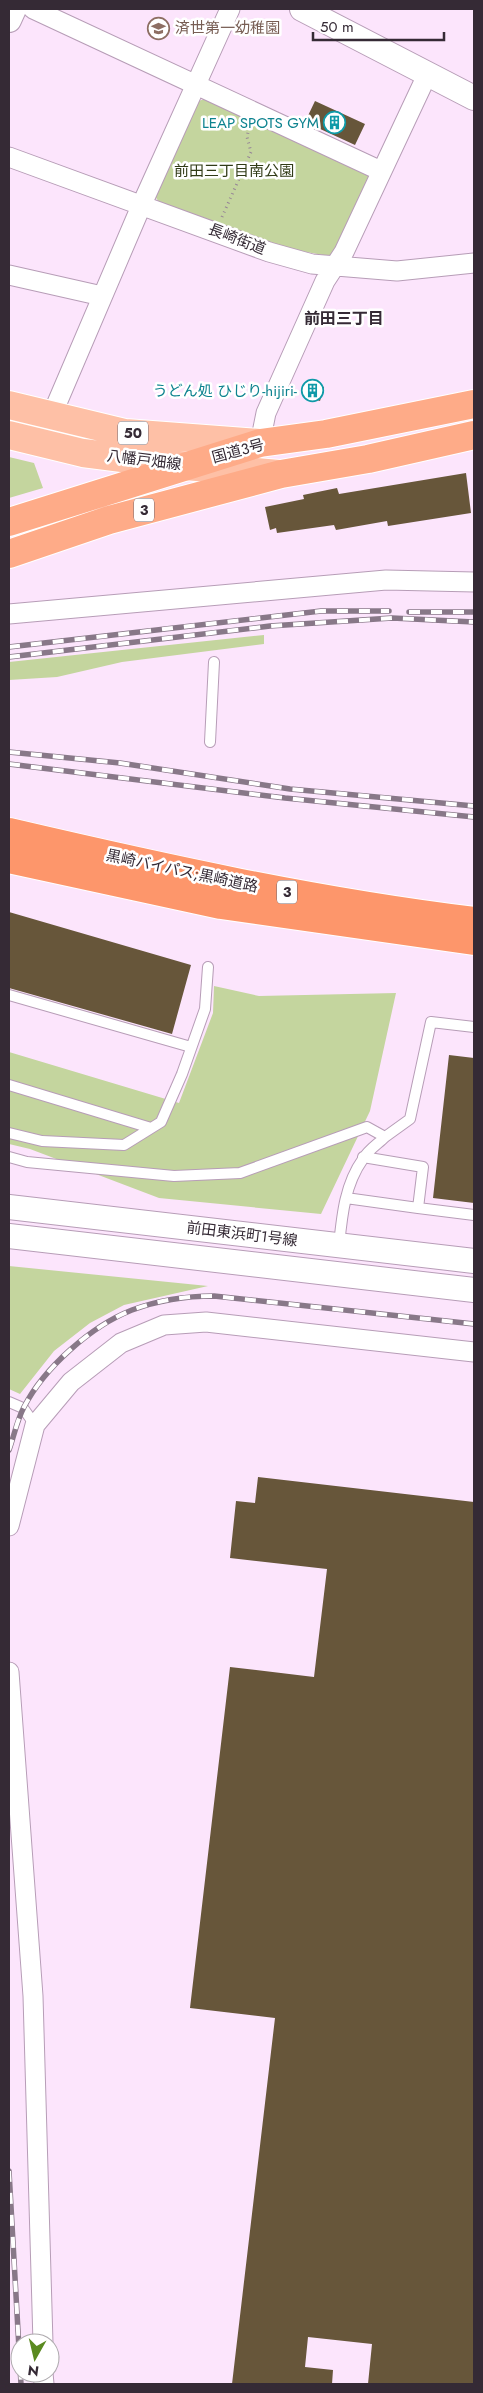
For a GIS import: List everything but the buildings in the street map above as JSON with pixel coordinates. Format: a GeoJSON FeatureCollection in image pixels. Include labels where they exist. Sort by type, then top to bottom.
{"type":"FeatureCollection","features":[{"type":"Feature","properties":{"kind":"highway","name":"国道3号"},"geometry":{"type":"LineString","coordinates":[[9,522],[260,443],[326,434],[474,404]]}},
{"type":"Feature","properties":{"kind":"highway","name":"3"},"geometry":{"type":"LineString","coordinates":[[9,554],[109,520],[281,474],[368,459],[474,435]]}},
{"type":"Feature","properties":{"kind":"highway","name":"黒崎バイパス;黒崎道路"},"geometry":{"type":"LineString","coordinates":[[9,832],[228,894],[474,921]]}},
{"type":"Feature","properties":{"kind":"highway","name":"黒崎バイパス;黒崎道路"},"geometry":{"type":"LineString","coordinates":[[9,859],[228,894],[474,941]]}},
{"type":"Feature","properties":{"kind":"highway"},"geometry":{"type":"LineString","coordinates":[[228,894],[474,904]]}},
{"type":"Feature","properties":{"kind":"highway"},"geometry":{"type":"LineString","coordinates":[[228,894],[344,928],[474,959]]}},
{"type":"Feature","properties":{"kind":"main road","name":"八幡戸畑線"},"geometry":{"type":"LineString","coordinates":[[9,405],[51,417],[125,433],[260,443]]}},
{"type":"Feature","properties":{"kind":"main road","name":"八幡戸畑線"},"geometry":{"type":"LineString","coordinates":[[9,435],[83,453],[185,466],[281,474]]}},
{"type":"Feature","properties":{"kind":"street"},"geometry":{"type":"LineString","coordinates":[[9,20],[14,9]]}},
{"type":"Feature","properties":{"kind":"street"},"geometry":{"type":"LineString","coordinates":[[33,9],[380,172]]}},
{"type":"Feature","properties":{"kind":"street"},"geometry":{"type":"LineString","coordinates":[[51,417],[142,204],[230,9]]}},
{"type":"Feature","properties":{"kind":"street"},"geometry":{"type":"LineString","coordinates":[[302,9],[474,98]]}},
{"type":"Feature","properties":{"kind":"street"},"geometry":{"type":"LineString","coordinates":[[260,443],[266,413],[325,281],[344,252],[427,75]]}},
{"type":"Feature","properties":{"kind":"street","name":"長崎街道"},"geometry":{"type":"LineString","coordinates":[[9,156],[270,252],[312,264],[397,271],[474,263]]}},
{"type":"Feature","properties":{"kind":"street"},"geometry":{"type":"LineString","coordinates":[[9,275],[102,296]]}},
{"type":"Feature","properties":{"kind":"street"},"geometry":{"type":"LineString","coordinates":[[9,614],[386,580],[474,582]]}},
{"type":"Feature","properties":{"kind":"street","name":"前田東浜町1号線"},"geometry":{"type":"LineString","coordinates":[[9,1207],[474,1261]]}},
{"type":"Feature","properties":{"kind":"street","name":"前田東浜町1号線"},"geometry":{"type":"LineString","coordinates":[[9,1236],[474,1290]]}},
{"type":"Feature","properties":{"kind":"street"},"geometry":{"type":"LineString","coordinates":[[9,1526],[35,1425],[71,1382],[114,1348],[121,1343],[164,1325],[206,1322],[474,1352]]}},
{"type":"Feature","properties":{"kind":"street"},"geometry":{"type":"LineString","coordinates":[[9,1672],[10,1721],[33,1996],[42,2333]]}},
{"type":"Feature","properties":{"kind":"lane"},"geometry":{"type":"LineString","coordinates":[[210,742],[214,662]]}},
{"type":"Feature","properties":{"kind":"lane"},"geometry":{"type":"LineString","coordinates":[[9,1133],[42,1141],[124,1144],[161,1122],[205,1009],[208,967]]}},
{"type":"Feature","properties":{"kind":"lane"},"geometry":{"type":"LineString","coordinates":[[9,995],[191,1047]]}},
{"type":"Feature","properties":{"kind":"lane"},"geometry":{"type":"LineString","coordinates":[[339,1245],[346,1198],[350,1184],[363,1158],[385,1137],[410,1119],[431,1022],[474,1027]]}},
{"type":"Feature","properties":{"kind":"lane"},"geometry":{"type":"LineString","coordinates":[[9,1085],[151,1128]]}},
{"type":"Feature","properties":{"kind":"lane"},"geometry":{"type":"LineString","coordinates":[[9,1157],[28,1162],[174,1176],[240,1173],[367,1127],[385,1137]]}},
{"type":"Feature","properties":{"kind":"lane"},"geometry":{"type":"LineString","coordinates":[[363,1158],[423,1166],[418,1208]]}},
{"type":"Feature","properties":{"kind":"lane"},"geometry":{"type":"LineString","coordinates":[[346,1198],[474,1215]]}},
{"type":"Feature","properties":{"kind":"lane"},"geometry":{"type":"LineString","coordinates":[[9,1402],[23,1408],[35,1425]]}},
{"type":"Feature","properties":{"kind":"path"},"geometry":{"type":"LineString","coordinates":[[215,231],[251,152],[247,137],[253,111]]}},
{"type":"Feature","properties":{"kind":"green space","name":"前田三丁目南公園"},"geometry":{"type":"Polygon","coordinates":[[[207,98],[366,170],[370,182],[334,257],[273,246],[159,202],[154,195],[196,102],[207,98]]]}},
{"type":"Feature","properties":{"kind":"green space"},"geometry":{"type":"Polygon","coordinates":[[[9,457],[34,463],[43,488],[9,498],[9,457]]]}},
{"type":"Feature","properties":{"kind":"green space"},"geometry":{"type":"Polygon","coordinates":[[[264,635],[264,644],[122,662],[57,677],[9,680],[9,662],[264,635]]]}},
{"type":"Feature","properties":{"kind":"green space"},"geometry":{"type":"Polygon","coordinates":[[[214,986],[259,996],[396,993],[370,1111],[321,1214],[159,1198],[30,1149],[9,1144],[9,1052],[179,1103],[213,1013],[214,986]]]}},
{"type":"Feature","properties":{"kind":"green space"},"geometry":{"type":"Polygon","coordinates":[[[9,1266],[208,1286],[124,1305],[90,1323],[54,1351],[20,1394],[9,1389],[9,1266]]]}},
{"type":"Feature","properties":{"kind":"railway"},"geometry":{"type":"LineString","coordinates":[[9,647],[321,611],[389,611]]}},
{"type":"Feature","properties":{"kind":"railway"},"geometry":{"type":"LineString","coordinates":[[409,612],[474,612]]}},
{"type":"Feature","properties":{"kind":"railway"},"geometry":{"type":"LineString","coordinates":[[9,657],[270,626],[392,618],[474,622]]}},
{"type":"Feature","properties":{"kind":"railway"},"geometry":{"type":"LineString","coordinates":[[9,752],[120,763],[290,789],[474,806]]}},
{"type":"Feature","properties":{"kind":"railway"},"geometry":{"type":"LineString","coordinates":[[9,764],[285,798],[474,817]]}},
{"type":"Feature","properties":{"kind":"railway"},"geometry":{"type":"LineString","coordinates":[[9,1450],[24,1407],[33,1392],[56,1363],[85,1337],[116,1317],[162,1301],[214,1296],[474,1324]]}},
{"type":"Feature","properties":{"kind":"railway"},"geometry":{"type":"LineString","coordinates":[[9,2171],[21,2384]]}},
{"type":"Feature","properties":{"kind":"place","name":"済世第一幼稚園"},"geometry":{"type":"Point","coordinates":[159,28]}},
{"type":"Feature","properties":{"kind":"place","name":"LEAP SPOTS GYM"},"geometry":{"type":"Point","coordinates":[335,123]}},
{"type":"Feature","properties":{"kind":"place","name":"うどん処 ひじり-hijiri-"},"geometry":{"type":"Point","coordinates":[313,391]}},
{"type":"Feature","properties":{"kind":"district","name":"前田三丁目"},"geometry":{"type":"Point","coordinates":[344,318]}}]}
